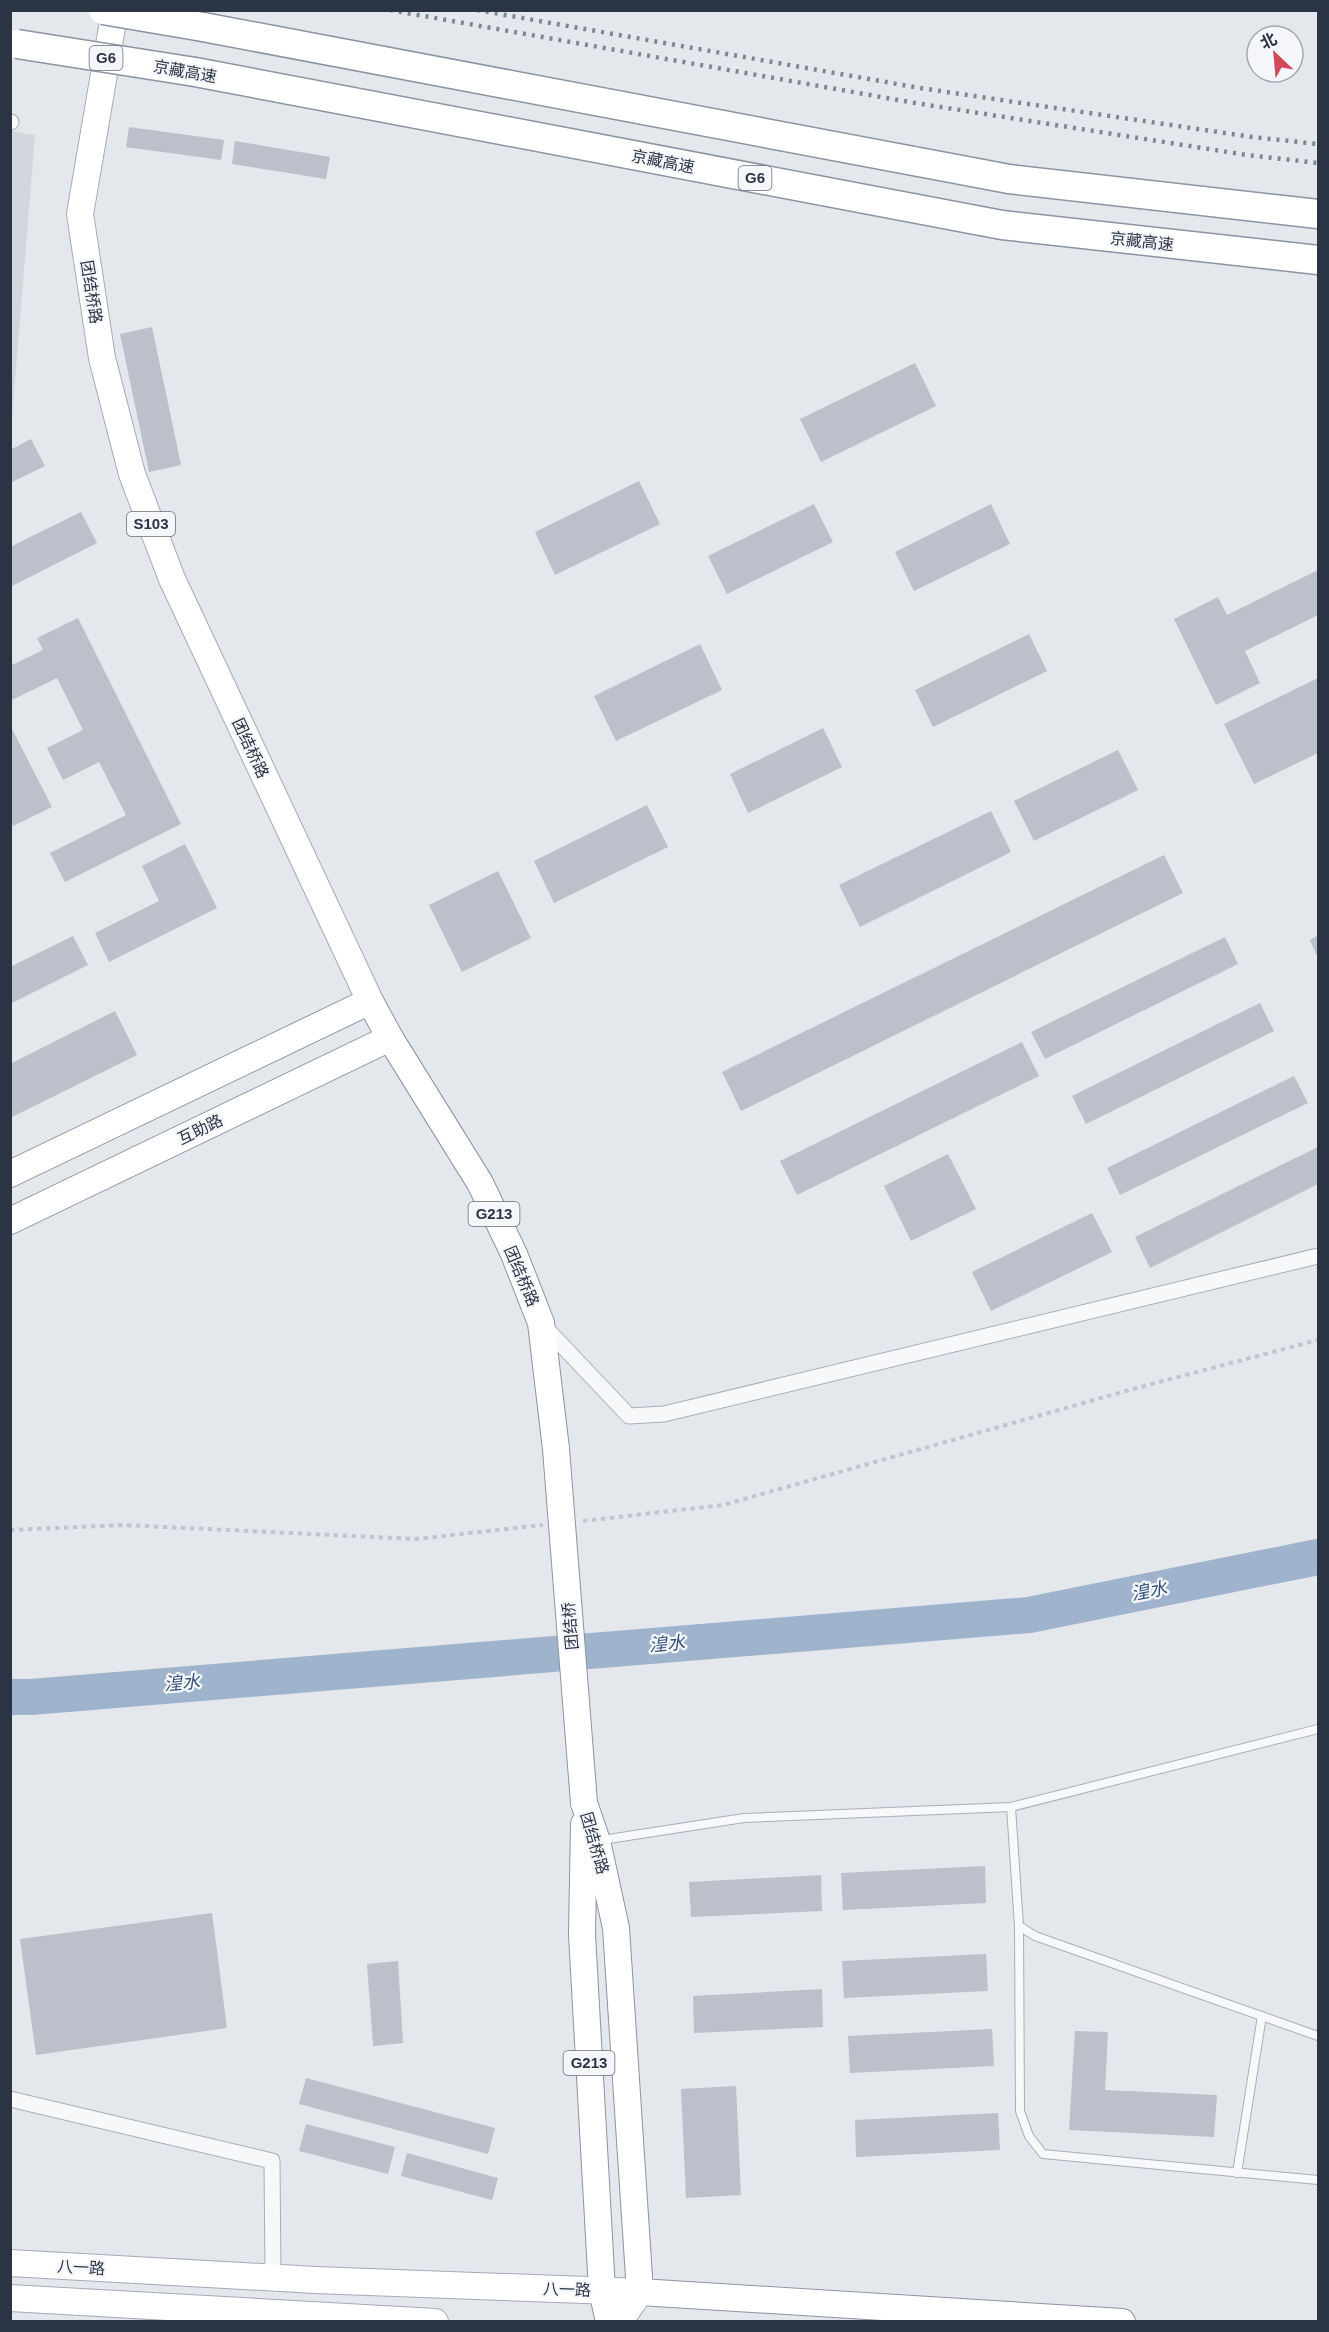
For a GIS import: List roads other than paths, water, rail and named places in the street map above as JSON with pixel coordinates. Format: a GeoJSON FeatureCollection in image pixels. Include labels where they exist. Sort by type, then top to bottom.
{"type":"FeatureCollection","features":[{"type":"Feature","properties":{"kind":"highway"},"geometry":{"type":"LineString","coordinates":[[103,10],[1009,179],[1318,214]]}},
{"type":"Feature","properties":{"kind":"highway","name":"京藏高速"},"geometry":{"type":"LineString","coordinates":[[14,43],[195,72],[1002,225],[1318,260]]}},
{"type":"Feature","properties":{"kind":"main road","name":"团结桥路"},"geometry":{"type":"LineString","coordinates":[[115,10],[80,214],[105,369],[132,474],[172,579],[370,1001],[390,1038],[480,1184],[514,1254],[541,1323],[556,1449]]}},
{"type":"Feature","properties":{"kind":"main road"},"geometry":{"type":"LineString","coordinates":[[10,1174],[370,1001]]}},
{"type":"Feature","properties":{"kind":"main road","name":"互助路"},"geometry":{"type":"LineString","coordinates":[[10,1221],[390,1038]]}},
{"type":"Feature","properties":{"kind":"main road","name":"团结桥"},"geometry":{"type":"LineString","coordinates":[[556,1449],[584,1803]]}},
{"type":"Feature","properties":{"kind":"main road","name":"团结桥路"},"geometry":{"type":"LineString","coordinates":[[584,1803],[597,1841],[616,1928],[640,2292]]}},
{"type":"Feature","properties":{"kind":"main road","name":"团结桥路"},"geometry":{"type":"LineString","coordinates":[[584,1803],[582,1935],[602,2290],[609,2322]]}},
{"type":"Feature","properties":{"kind":"main road","name":"八一路"},"geometry":{"type":"LineString","coordinates":[[10,2263],[273,2278],[640,2292],[1122,2322]]}},
{"type":"Feature","properties":{"kind":"main road"},"geometry":{"type":"LineString","coordinates":[[619,2322],[640,2292]]}},
{"type":"Feature","properties":{"kind":"main road"},"geometry":{"type":"LineString","coordinates":[[10,2298],[435,2322]]}},
{"type":"Feature","properties":{"kind":"street"},"geometry":{"type":"LineString","coordinates":[[541,1323],[629,1416],[664,1414],[1318,1256]]}},
{"type":"Feature","properties":{"kind":"street"},"geometry":{"type":"LineString","coordinates":[[10,2099],[272,2161],[273,2278]]}},
{"type":"Feature","properties":{"kind":"lane"},"geometry":{"type":"LineString","coordinates":[[597,1841],[744,1818],[1011,1807],[1318,1729]]}},
{"type":"Feature","properties":{"kind":"lane"},"geometry":{"type":"LineString","coordinates":[[1011,1807],[1019,1926],[1020,2111],[1029,2136],[1043,2154],[1318,2180]]}},
{"type":"Feature","properties":{"kind":"lane"},"geometry":{"type":"LineString","coordinates":[[1019,1926],[1035,1936],[1318,2036]]}},
{"type":"Feature","properties":{"kind":"lane"},"geometry":{"type":"LineString","coordinates":[[1237,2173],[1262,2016]]}},
{"type":"Feature","properties":{"kind":"waterway","name":"湟水"},"geometry":{"type":"LineString","coordinates":[[10,1697],[1029,1615],[1318,1557]]}},
{"type":"Feature","properties":{"kind":"railway"},"geometry":{"type":"LineString","coordinates":[[390,10],[915,103],[1247,155],[1318,163]]}},
{"type":"Feature","properties":{"kind":"railway"},"geometry":{"type":"LineString","coordinates":[[477,10],[920,88],[1252,137],[1318,144]]}}]}
